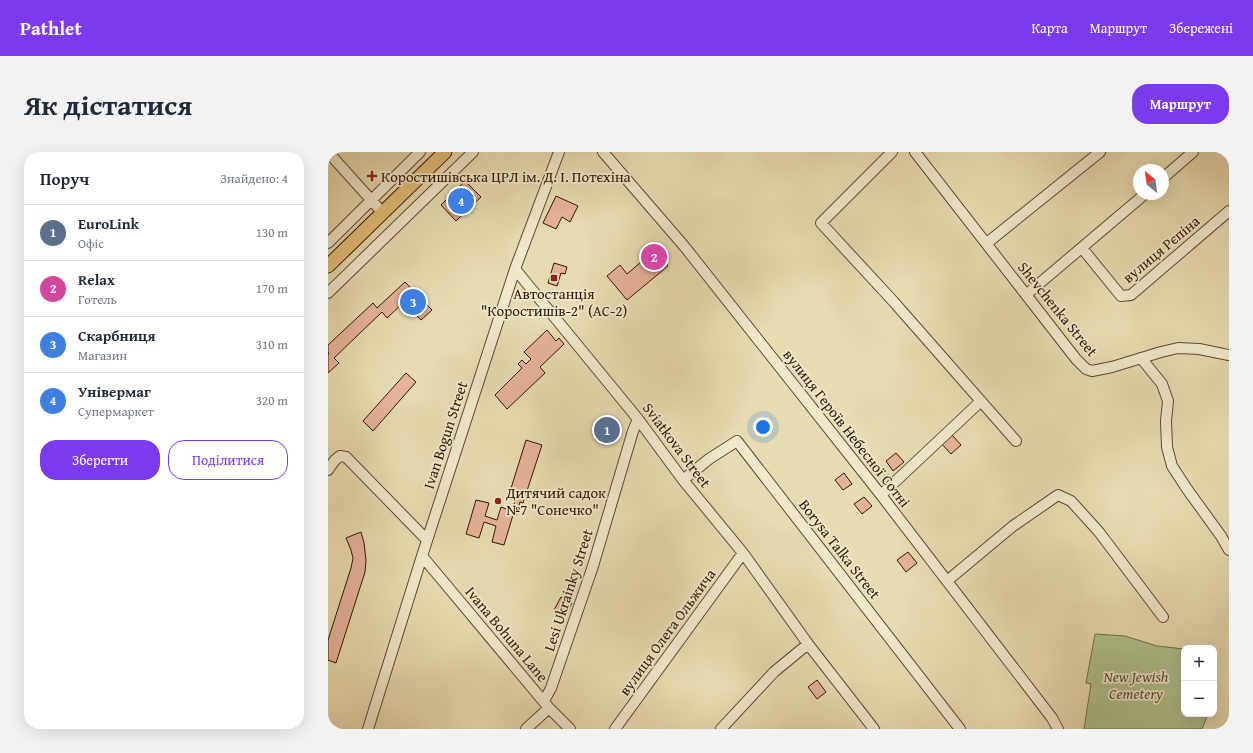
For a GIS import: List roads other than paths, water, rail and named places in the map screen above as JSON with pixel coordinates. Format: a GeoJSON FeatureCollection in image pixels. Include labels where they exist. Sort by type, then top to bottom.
{"type":"FeatureCollection","features":[{"type":"Feature","properties":{"kind":"main road"},"geometry":{"type":"LineString","coordinates":[[328,266],[445,152]]}},
{"type":"Feature","properties":{"kind":"street"},"geometry":{"type":"LineString","coordinates":[[328,152],[382,212]]}},
{"type":"Feature","properties":{"kind":"street"},"geometry":{"type":"LineString","coordinates":[[328,242],[420,152]]}},
{"type":"Feature","properties":{"kind":"street"},"geometry":{"type":"LineString","coordinates":[[328,293],[473,152]]}},
{"type":"Feature","properties":{"kind":"street","name":"Ivan Bogun Street"},"geometry":{"type":"LineString","coordinates":[[368,729],[427,540],[515,269],[558,152]]}},
{"type":"Feature","properties":{"kind":"street","name":"вулиця Героїв Небесної Сотні"},"geometry":{"type":"LineString","coordinates":[[603,152],[684,246],[881,495],[1052,718],[1058,729]]}},
{"type":"Feature","properties":{"kind":"street"},"geometry":{"type":"LineString","coordinates":[[892,152],[821,223],[893,301],[1016,441]]}},
{"type":"Feature","properties":{"kind":"street","name":"Shevchenka Street"},"geometry":{"type":"LineString","coordinates":[[915,152],[1027,294],[1076,359],[1086,369],[1092,371],[1112,367],[1178,348],[1199,349],[1229,355]]}},
{"type":"Feature","properties":{"kind":"street"},"geometry":{"type":"LineString","coordinates":[[987,243],[1100,152]]}},
{"type":"Feature","properties":{"kind":"street"},"geometry":{"type":"LineString","coordinates":[[1169,173],[1193,152]]}},
{"type":"Feature","properties":{"kind":"street"},"geometry":{"type":"LineString","coordinates":[[1027,294],[1138,200]]}},
{"type":"Feature","properties":{"kind":"street","name":"вулиця Рєпіна"},"geometry":{"type":"LineString","coordinates":[[1082,248],[1121,296],[1131,295],[1229,211]]}},
{"type":"Feature","properties":{"kind":"street","name":"Sviatkova Street"},"geometry":{"type":"LineString","coordinates":[[515,269],[638,419],[683,480],[743,553],[808,644],[874,729]]}},
{"type":"Feature","properties":{"kind":"street"},"geometry":{"type":"LineString","coordinates":[[1141,358],[1162,384],[1168,401],[1166,421],[1167,447],[1172,466],[1221,536],[1229,550]]}},
{"type":"Feature","properties":{"kind":"street"},"geometry":{"type":"LineString","coordinates":[[881,495],[981,401]]}},
{"type":"Feature","properties":{"kind":"street","name":"Lesi Ukrainky Street"},"geometry":{"type":"LineString","coordinates":[[526,729],[546,705],[590,574],[633,431],[638,419]]}},
{"type":"Feature","properties":{"kind":"street","name":"Borysa Talka Street"},"geometry":{"type":"LineString","coordinates":[[683,480],[709,458],[737,441],[960,729]]}},
{"type":"Feature","properties":{"kind":"street"},"geometry":{"type":"LineString","coordinates":[[328,470],[340,456],[346,457],[427,540]]}},
{"type":"Feature","properties":{"kind":"street"},"geometry":{"type":"LineString","coordinates":[[948,581],[1013,526],[1058,495],[1071,501],[1099,532],[1163,617]]}},
{"type":"Feature","properties":{"kind":"street","name":"вулиця Олега Ольжича"},"geometry":{"type":"LineString","coordinates":[[615,729],[743,553]]}},
{"type":"Feature","properties":{"kind":"street","name":"Ivana Bohuna Lane"},"geometry":{"type":"LineString","coordinates":[[422,556],[546,705],[570,729]]}},
{"type":"Feature","properties":{"kind":"street"},"geometry":{"type":"LineString","coordinates":[[721,729],[774,672],[808,644]]}},
{"type":"Feature","properties":{"kind":"place","name":"Коростишівська ЦРЛ ім. Д. І. Потєхіна"},"geometry":{"type":"Point","coordinates":[372,176]}},
{"type":"Feature","properties":{"kind":"place","name":"Універмаг"},"geometry":{"type":"Point","coordinates":[461,201]}},
{"type":"Feature","properties":{"kind":"place","name":"Relax"},"geometry":{"type":"Point","coordinates":[654,257]}},
{"type":"Feature","properties":{"kind":"place","name":"Автостанція \"Коростишів-2\" (АС-2)"},"geometry":{"type":"Point","coordinates":[554,278]}},
{"type":"Feature","properties":{"kind":"place","name":"Скарбниця"},"geometry":{"type":"Point","coordinates":[413,302]}},
{"type":"Feature","properties":{"kind":"place","name":"EuroLink"},"geometry":{"type":"Point","coordinates":[607,430]}},
{"type":"Feature","properties":{"kind":"place","name":"Дитячий садок №7 \"Сонечко\""},"geometry":{"type":"Point","coordinates":[498,501]}},
{"type":"Feature","properties":{"kind":"park label","name":"New Jewish Cemetery"},"geometry":{"type":"Point","coordinates":[1136,684]}}]}
